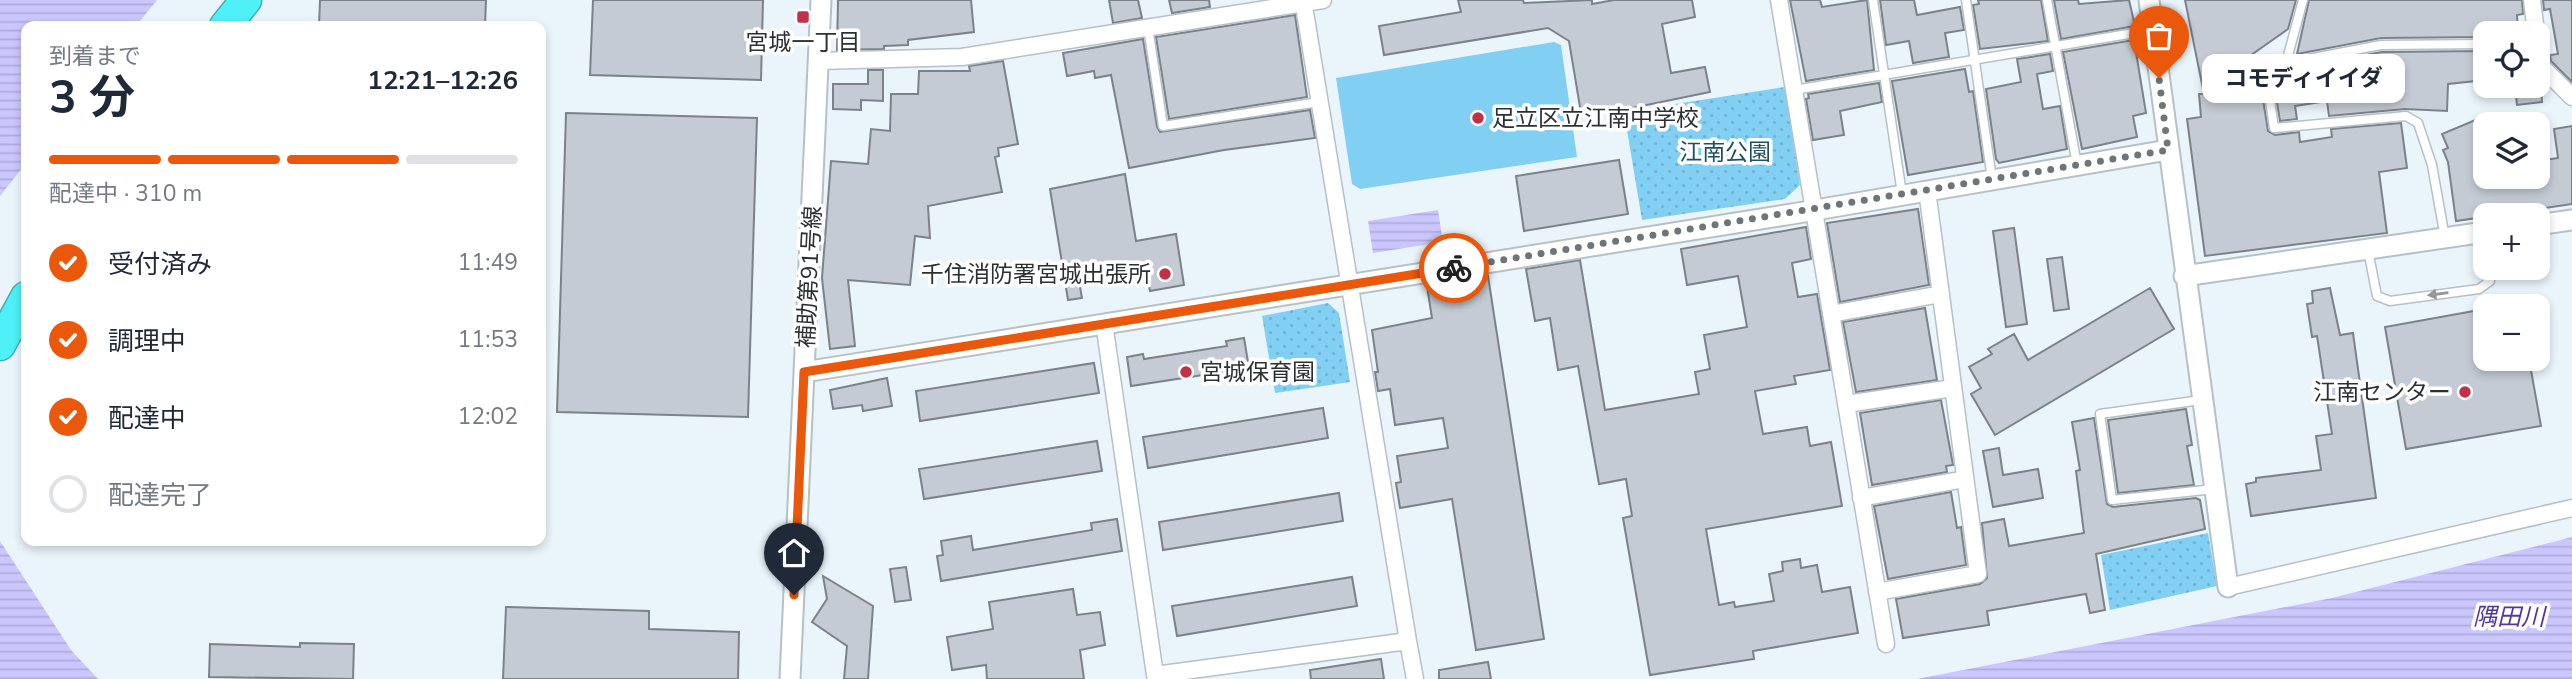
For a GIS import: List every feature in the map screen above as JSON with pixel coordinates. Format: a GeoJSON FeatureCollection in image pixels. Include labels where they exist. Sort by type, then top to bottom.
{"type":"FeatureCollection","features":[{"type":"Feature","properties":{"kind":"highway"},"geometry":{"type":"LineString","coordinates":[[219,21],[235,0]]}},
{"type":"Feature","properties":{"kind":"highway"},"geometry":{"type":"LineString","coordinates":[[229,21],[246,0]]}},
{"type":"Feature","properties":{"kind":"highway"},"geometry":{"type":"LineString","coordinates":[[0,328],[21,291]]}},
{"type":"Feature","properties":{"kind":"highway"},"geometry":{"type":"LineString","coordinates":[[0,345],[21,306]]}},
{"type":"Feature","properties":{"kind":"street","name":"補助第91号線"},"geometry":{"type":"LineString","coordinates":[[790,679],[821,0]]}},
{"type":"Feature","properties":{"kind":"street"},"geometry":{"type":"LineString","coordinates":[[819,61],[962,57],[1323,0]]}},
{"type":"Feature","properties":{"kind":"street"},"geometry":{"type":"LineString","coordinates":[[1779,0],[1886,644]]}},
{"type":"Feature","properties":{"kind":"street"},"geometry":{"type":"LineString","coordinates":[[2149,0],[2184,276],[2228,587],[2572,508]]}},
{"type":"Feature","properties":{"kind":"street"},"geometry":{"type":"LineString","coordinates":[[2532,0],[2535,21]]}},
{"type":"Feature","properties":{"kind":"street"},"geometry":{"type":"LineString","coordinates":[[1303,2],[1415,679]]}},
{"type":"Feature","properties":{"kind":"street"},"geometry":{"type":"LineString","coordinates":[[2550,75],[2572,97]]}},
{"type":"Feature","properties":{"kind":"street"},"geometry":{"type":"LineString","coordinates":[[804,372],[1813,211],[2168,150]]}},
{"type":"Feature","properties":{"kind":"street"},"geometry":{"type":"LineString","coordinates":[[1877,592],[1978,573],[1927,190]]}},
{"type":"Feature","properties":{"kind":"street"},"geometry":{"type":"LineString","coordinates":[[2550,223],[2572,220]]}},
{"type":"Feature","properties":{"kind":"street"},"geometry":{"type":"LineString","coordinates":[[2184,276],[2473,234]]}},
{"type":"Feature","properties":{"kind":"street"},"geometry":{"type":"LineString","coordinates":[[1831,314],[1941,294]]}},
{"type":"Feature","properties":{"kind":"street"},"geometry":{"type":"LineString","coordinates":[[1104,323],[1155,675],[1408,641]]}},
{"type":"Feature","properties":{"kind":"street"},"geometry":{"type":"LineString","coordinates":[[1846,404],[1953,388]]}},
{"type":"Feature","properties":{"kind":"street"},"geometry":{"type":"LineString","coordinates":[[1861,498],[1965,479]]}},
{"type":"Feature","properties":{"kind":"lane"},"geometry":{"type":"LineString","coordinates":[[1873,0],[1902,194]]}},
{"type":"Feature","properties":{"kind":"lane"},"geometry":{"type":"LineString","coordinates":[[1966,0],[1992,179]]}},
{"type":"Feature","properties":{"kind":"lane"},"geometry":{"type":"LineString","coordinates":[[2047,0],[2077,165]]}},
{"type":"Feature","properties":{"kind":"lane"},"geometry":{"type":"LineString","coordinates":[[2286,63],[2302,0]]}},
{"type":"Feature","properties":{"kind":"lane"},"geometry":{"type":"LineString","coordinates":[[1148,27],[1163,126],[1319,102]]}},
{"type":"Feature","properties":{"kind":"lane"},"geometry":{"type":"LineString","coordinates":[[1794,90],[2152,30]]}},
{"type":"Feature","properties":{"kind":"lane"},"geometry":{"type":"LineString","coordinates":[[2445,238],[2432,165],[2418,123],[2406,116],[2274,128],[2265,67],[2381,45],[2473,44]]}},
{"type":"Feature","properties":{"kind":"lane"},"geometry":{"type":"LineString","coordinates":[[2368,249],[2377,296],[2390,301],[2479,289],[2490,280]]}},
{"type":"Feature","properties":{"kind":"lane"},"geometry":{"type":"LineString","coordinates":[[2202,400],[2100,414],[2112,500],[2214,489]]}},
{"type":"Feature","properties":{"kind":"green space"},"geometry":{"type":"Polygon","coordinates":[[[1554,42],[1561,45],[1577,157],[1360,189],[1352,184],[1336,78],[1554,42]]]}},
{"type":"Feature","properties":{"kind":"green space","name":"江南公園"},"geometry":{"type":"Polygon","coordinates":[[[1785,87],[1800,185],[1785,199],[1642,220],[1624,112],[1785,87]]]}},
{"type":"Feature","properties":{"kind":"green space"},"geometry":{"type":"Polygon","coordinates":[[[1328,303],[1339,313],[1350,382],[1275,393],[1262,316],[1328,303]]]}},
{"type":"Feature","properties":{"kind":"green space"},"geometry":{"type":"Polygon","coordinates":[[[2208,533],[2217,586],[2110,610],[2101,555],[2208,533]]]}},
{"type":"Feature","properties":{"kind":"water"},"geometry":{"type":"Polygon","coordinates":[[[0,0],[157,0],[140,21],[21,21],[21,169],[0,196],[0,0]]]}},
{"type":"Feature","properties":{"kind":"water"},"geometry":{"type":"Polygon","coordinates":[[[1438,210],[1443,242],[1373,253],[1368,221],[1438,210]]]}},
{"type":"Feature","properties":{"kind":"water","name":"隅田川"},"geometry":{"type":"Polygon","coordinates":[[[2572,537],[2572,679],[1917,679],[2332,598],[2572,537]]]}},
{"type":"Feature","properties":{"kind":"water"},"geometry":{"type":"Polygon","coordinates":[[[0,541],[71,650],[98,679],[0,679],[0,541]]]}},
{"type":"Feature","properties":{"kind":"building"},"geometry":{"type":"Polygon","coordinates":[[[320,0],[486,0],[485,21],[319,21],[320,0]]]}},
{"type":"Feature","properties":{"kind":"building"},"geometry":{"type":"Polygon","coordinates":[[[593,0],[763,0],[761,80],[590,75],[593,0]]]}},
{"type":"Feature","properties":{"kind":"building"},"geometry":{"type":"Polygon","coordinates":[[[838,0],[971,0],[974,32],[908,40],[908,45],[884,46],[884,49],[837,50],[838,0]]]}},
{"type":"Feature","properties":{"kind":"building"},"geometry":{"type":"Polygon","coordinates":[[[1109,0],[1138,0],[1142,18],[1113,23],[1109,0]]]}},
{"type":"Feature","properties":{"kind":"building"},"geometry":{"type":"Polygon","coordinates":[[[1169,0],[1209,0],[1210,7],[1172,13],[1169,0]]]}},
{"type":"Feature","properties":{"kind":"building"},"geometry":{"type":"Polygon","coordinates":[[[1458,0],[1523,0],[1524,3],[1592,0],[1592,4],[1614,0],[1692,0],[1695,17],[1662,24],[1671,73],[1705,67],[1710,92],[1627,109],[1626,106],[1581,113],[1569,41],[1548,28],[1384,55],[1379,26],[1461,12],[1458,0]]]}},
{"type":"Feature","properties":{"kind":"building"},"geometry":{"type":"Polygon","coordinates":[[[1790,0],[1820,0],[1822,7],[1867,0],[1874,70],[1806,81],[1790,0]]]}},
{"type":"Feature","properties":{"kind":"building"},"geometry":{"type":"Polygon","coordinates":[[[1880,0],[1914,0],[1917,15],[1960,7],[1964,30],[1945,33],[1949,57],[1913,63],[1909,41],[1886,45],[1880,0]]]}},
{"type":"Feature","properties":{"kind":"building"},"geometry":{"type":"Polygon","coordinates":[[[1978,0],[2041,0],[2048,41],[1980,49],[1973,5],[1979,4],[1978,0]]]}},
{"type":"Feature","properties":{"kind":"building"},"geometry":{"type":"Polygon","coordinates":[[[2054,0],[2078,0],[2079,4],[2129,0],[2135,26],[2061,39],[2054,0]]]}},
{"type":"Feature","properties":{"kind":"building"},"geometry":{"type":"Polygon","coordinates":[[[2185,0],[2296,0],[2288,29],[2213,82],[2259,74],[2268,131],[2275,135],[2299,132],[2300,142],[2332,137],[2331,129],[2401,123],[2407,168],[2379,172],[2387,233],[2205,256],[2187,119],[2201,117],[2199,94],[2204,94],[2185,0]]]}},
{"type":"Feature","properties":{"kind":"building"},"geometry":{"type":"Polygon","coordinates":[[[2309,0],[2522,0],[2523,14],[2517,15],[2517,21],[2473,21],[2473,37],[2381,38],[2297,54],[2309,0]]]}},
{"type":"Feature","properties":{"kind":"building"},"geometry":{"type":"Polygon","coordinates":[[[2543,0],[2572,0],[2572,82],[2551,61],[2550,55],[2558,54],[2550,9],[2544,10],[2543,0]]]}},
{"type":"Feature","properties":{"kind":"building"},"geometry":{"type":"Polygon","coordinates":[[[1295,15],[1307,97],[1169,119],[1156,37],[1295,15]]]}},
{"type":"Feature","properties":{"kind":"building"},"geometry":{"type":"Polygon","coordinates":[[[1143,39],[1160,132],[1310,110],[1315,138],[1224,150],[1129,168],[1111,75],[1095,78],[1094,71],[1067,76],[1063,53],[1143,39]]]}},
{"type":"Feature","properties":{"kind":"building"},"geometry":{"type":"Polygon","coordinates":[[[2134,40],[2146,113],[2133,116],[2137,137],[2082,149],[2063,52],[2134,40]]]}},
{"type":"Feature","properties":{"kind":"building"},"geometry":{"type":"Polygon","coordinates":[[[2473,51],[2473,81],[2448,84],[2447,111],[2405,109],[2329,116],[2327,101],[2295,106],[2297,119],[2280,121],[2272,72],[2382,52],[2473,51]]]}},
{"type":"Feature","properties":{"kind":"building"},"geometry":{"type":"Polygon","coordinates":[[[2050,54],[2053,71],[2037,74],[2043,109],[2060,106],[2067,149],[1999,163],[1996,159],[1986,89],[2021,82],[2017,59],[2050,54]]]}},
{"type":"Feature","properties":{"kind":"building"},"geometry":{"type":"Polygon","coordinates":[[[1003,61],[1018,144],[998,148],[999,156],[995,157],[1002,192],[928,206],[930,238],[915,236],[910,285],[848,280],[855,346],[830,349],[822,278],[831,161],[868,164],[871,129],[890,131],[891,94],[918,94],[919,71],[970,71],[969,66],[1003,61]]]}},
{"type":"Feature","properties":{"kind":"building"},"geometry":{"type":"Polygon","coordinates":[[[1965,69],[1969,92],[1973,91],[1983,162],[1908,175],[1892,81],[1965,69]]]}},
{"type":"Feature","properties":{"kind":"building"},"geometry":{"type":"Polygon","coordinates":[[[868,70],[883,70],[883,101],[861,100],[861,110],[833,109],[833,84],[868,84],[868,70]]]}},
{"type":"Feature","properties":{"kind":"building"},"geometry":{"type":"Polygon","coordinates":[[[1879,83],[1882,102],[1840,111],[1844,135],[1813,140],[1806,99],[1809,98],[1808,94],[1879,83]]]}},
{"type":"Feature","properties":{"kind":"building"},"geometry":{"type":"Polygon","coordinates":[[[2516,98],[2542,98],[2542,102],[2517,105],[2516,98]]]}},
{"type":"Feature","properties":{"kind":"building"},"geometry":{"type":"Polygon","coordinates":[[[566,113],[757,118],[748,417],[557,412],[566,113]]]}},
{"type":"Feature","properties":{"kind":"building"},"geometry":{"type":"Polygon","coordinates":[[[2473,121],[2473,189],[2550,189],[2550,159],[2558,158],[2554,129],[2572,126],[2572,204],[2550,207],[2550,203],[2473,203],[2473,219],[2456,221],[2448,162],[2443,150],[2448,148],[2442,134],[2473,121]]]}},
{"type":"Feature","properties":{"kind":"building"},"geometry":{"type":"Polygon","coordinates":[[[1619,160],[1628,214],[1524,231],[1516,176],[1619,160]]]}},
{"type":"Feature","properties":{"kind":"building"},"geometry":{"type":"Polygon","coordinates":[[[1125,174],[1136,241],[1176,234],[1184,285],[1150,291],[1147,276],[1117,281],[1115,275],[1079,281],[1082,298],[1068,300],[1050,189],[1125,174]]]}},
{"type":"Feature","properties":{"kind":"building"},"geometry":{"type":"Polygon","coordinates":[[[1918,209],[1929,285],[1840,302],[1827,223],[1918,209]]]}},
{"type":"Feature","properties":{"kind":"building"},"geometry":{"type":"Polygon","coordinates":[[[1806,227],[1811,259],[1792,263],[1798,297],[1817,294],[1830,370],[1794,376],[1796,384],[1755,391],[1763,434],[1807,427],[1810,446],[1831,442],[1842,506],[1706,529],[1719,605],[1734,602],[1735,607],[1774,601],[1769,574],[1783,571],[1782,562],[1800,559],[1801,568],[1817,565],[1822,592],[1850,587],[1858,633],[1753,651],[1754,659],[1650,675],[1623,518],[1632,516],[1626,479],[1599,484],[1578,366],[1558,370],[1550,318],[1535,321],[1526,269],[1580,260],[1605,410],[1699,394],[1695,372],[1710,369],[1704,335],[1747,327],[1738,276],[1687,285],[1681,249],[1806,227]]]}},
{"type":"Feature","properties":{"kind":"building"},"geometry":{"type":"Polygon","coordinates":[[[2014,228],[2027,324],[2006,327],[1993,231],[2014,228]]]}},
{"type":"Feature","properties":{"kind":"building"},"geometry":{"type":"Polygon","coordinates":[[[2062,257],[2069,309],[2054,311],[2047,259],[2062,257]]]}},
{"type":"Feature","properties":{"kind":"building"},"geometry":{"type":"Polygon","coordinates":[[[1488,276],[1544,639],[1476,650],[1452,499],[1400,508],[1396,483],[1401,482],[1397,456],[1448,448],[1443,418],[1395,425],[1390,389],[1378,391],[1372,330],[1432,318],[1427,286],[1488,276]]]}},
{"type":"Feature","properties":{"kind":"building"},"geometry":{"type":"Polygon","coordinates":[[[2150,288],[2174,329],[1995,435],[1971,394],[1981,388],[1969,367],[1992,354],[1988,349],[2014,334],[2028,360],[2150,288]]]}},
{"type":"Feature","properties":{"kind":"building"},"geometry":{"type":"Polygon","coordinates":[[[2330,288],[2340,335],[2353,333],[2376,498],[2251,516],[2246,484],[2256,482],[2256,478],[2321,470],[2316,436],[2332,434],[2317,336],[2312,337],[2307,304],[2313,303],[2312,291],[2330,288]]]}},
{"type":"Feature","properties":{"kind":"building"},"geometry":{"type":"Polygon","coordinates":[[[1925,308],[1937,380],[1856,392],[1843,322],[1925,308]]]}},
{"type":"Feature","properties":{"kind":"building","name":"江南センター"},"geometry":{"type":"Polygon","coordinates":[[[2473,311],[2473,371],[2531,371],[2541,426],[2406,449],[2385,327],[2473,311]]]}},
{"type":"Feature","properties":{"kind":"building"},"geometry":{"type":"Polygon","coordinates":[[[1244,338],[1249,368],[1131,386],[1127,357],[1143,354],[1144,359],[1227,346],[1226,341],[1244,338]]]}},
{"type":"Feature","properties":{"kind":"building"},"geometry":{"type":"Polygon","coordinates":[[[1094,363],[1099,393],[920,421],[916,391],[1094,363]]]}},
{"type":"Feature","properties":{"kind":"building"},"geometry":{"type":"Polygon","coordinates":[[[887,378],[892,406],[863,411],[862,405],[833,409],[830,390],[887,378]]]}},
{"type":"Feature","properties":{"kind":"building"},"geometry":{"type":"Polygon","coordinates":[[[1941,400],[1953,465],[1946,466],[1947,472],[1872,485],[1860,413],[1941,400]]]}},
{"type":"Feature","properties":{"kind":"building"},"geometry":{"type":"Polygon","coordinates":[[[1323,408],[1328,438],[1148,468],[1143,437],[1323,408]]]}},
{"type":"Feature","properties":{"kind":"building"},"geometry":{"type":"Polygon","coordinates":[[[2186,409],[2192,445],[2187,446],[2194,485],[2118,493],[2108,420],[2186,409]]]}},
{"type":"Feature","properties":{"kind":"building"},"geometry":{"type":"Polygon","coordinates":[[[2094,418],[2107,504],[2113,507],[2196,498],[2200,500],[2205,529],[2096,554],[2105,610],[2090,613],[2086,594],[1987,611],[1989,625],[1903,638],[1896,599],[1980,584],[1987,578],[1982,523],[2004,519],[2009,546],[2084,533],[2076,471],[2080,470],[2072,422],[2094,418]]]}},
{"type":"Feature","properties":{"kind":"building"},"geometry":{"type":"Polygon","coordinates":[[[1097,441],[1102,471],[924,499],[919,469],[1097,441]]]}},
{"type":"Feature","properties":{"kind":"building"},"geometry":{"type":"Polygon","coordinates":[[[1999,448],[2003,475],[2038,469],[2043,498],[1993,507],[1983,451],[1999,448]]]}},
{"type":"Feature","properties":{"kind":"building"},"geometry":{"type":"Polygon","coordinates":[[[1951,492],[1957,528],[1961,527],[1966,565],[1888,579],[1874,506],[1951,492]]]}},
{"type":"Feature","properties":{"kind":"building"},"geometry":{"type":"Polygon","coordinates":[[[1339,493],[1343,521],[1163,550],[1159,522],[1339,493]]]}},
{"type":"Feature","properties":{"kind":"building"},"geometry":{"type":"Polygon","coordinates":[[[1117,519],[1122,551],[941,581],[937,556],[943,555],[941,541],[971,536],[973,550],[1092,530],[1091,523],[1117,519]]]}},
{"type":"Feature","properties":{"kind":"building"},"geometry":{"type":"Polygon","coordinates":[[[906,567],[911,600],[895,602],[890,569],[906,567]]]}},
{"type":"Feature","properties":{"kind":"building"},"geometry":{"type":"Polygon","coordinates":[[[823,576],[873,606],[868,679],[844,679],[847,646],[812,622],[827,599],[823,576]]]}},
{"type":"Feature","properties":{"kind":"building"},"geometry":{"type":"Polygon","coordinates":[[[1352,577],[1357,606],[1177,636],[1172,606],[1352,577]]]}},
{"type":"Feature","properties":{"kind":"building"},"geometry":{"type":"Polygon","coordinates":[[[1073,589],[1077,615],[1100,612],[1105,645],[1080,650],[1084,679],[987,679],[986,665],[952,670],[947,637],[993,629],[989,602],[1073,589]]]}},
{"type":"Feature","properties":{"kind":"building"},"geometry":{"type":"Polygon","coordinates":[[[506,607],[649,611],[649,629],[739,632],[738,679],[503,679],[506,607]]]}},
{"type":"Feature","properties":{"kind":"building"},"geometry":{"type":"Polygon","coordinates":[[[300,643],[354,644],[353,679],[209,677],[210,644],[300,647],[300,643]]]}},
{"type":"Feature","properties":{"kind":"building"},"geometry":{"type":"Polygon","coordinates":[[[1381,659],[1384,679],[1311,679],[1310,670],[1381,659]]]}},
{"type":"Feature","properties":{"kind":"building"},"geometry":{"type":"Polygon","coordinates":[[[1488,662],[1491,679],[1439,679],[1439,670],[1488,662]]]}},
{"type":"Feature","properties":{"kind":"way so far"},"geometry":{"type":"LineString","coordinates":[[1454,268],[2168,150],[2159,78]]}},
{"type":"Feature","properties":{"kind":"place","name":"宮城一丁目"},"geometry":{"type":"Point","coordinates":[803,17]}},
{"type":"Feature","properties":{"kind":"place","name":"コモディイイダ"},"geometry":{"type":"Point","coordinates":[2159,78]}},
{"type":"Feature","properties":{"kind":"place","name":"足立区立江南中学校"},"geometry":{"type":"Point","coordinates":[1478,118]}},
{"type":"Feature","properties":{"kind":"place","name":"千住消防署宮城出張所"},"geometry":{"type":"Point","coordinates":[1165,274]}},
{"type":"Feature","properties":{"kind":"place","name":"宮城保育園"},"geometry":{"type":"Point","coordinates":[1186,372]}},
{"type":"Feature","properties":{"kind":"place","name":"江南センター"},"geometry":{"type":"Point","coordinates":[2465,392]}},
{"type":"Feature","properties":{"kind":"route"},"geometry":{"type":"LineString","coordinates":[[794,595],[804,372],[1454,268]]}}]}
